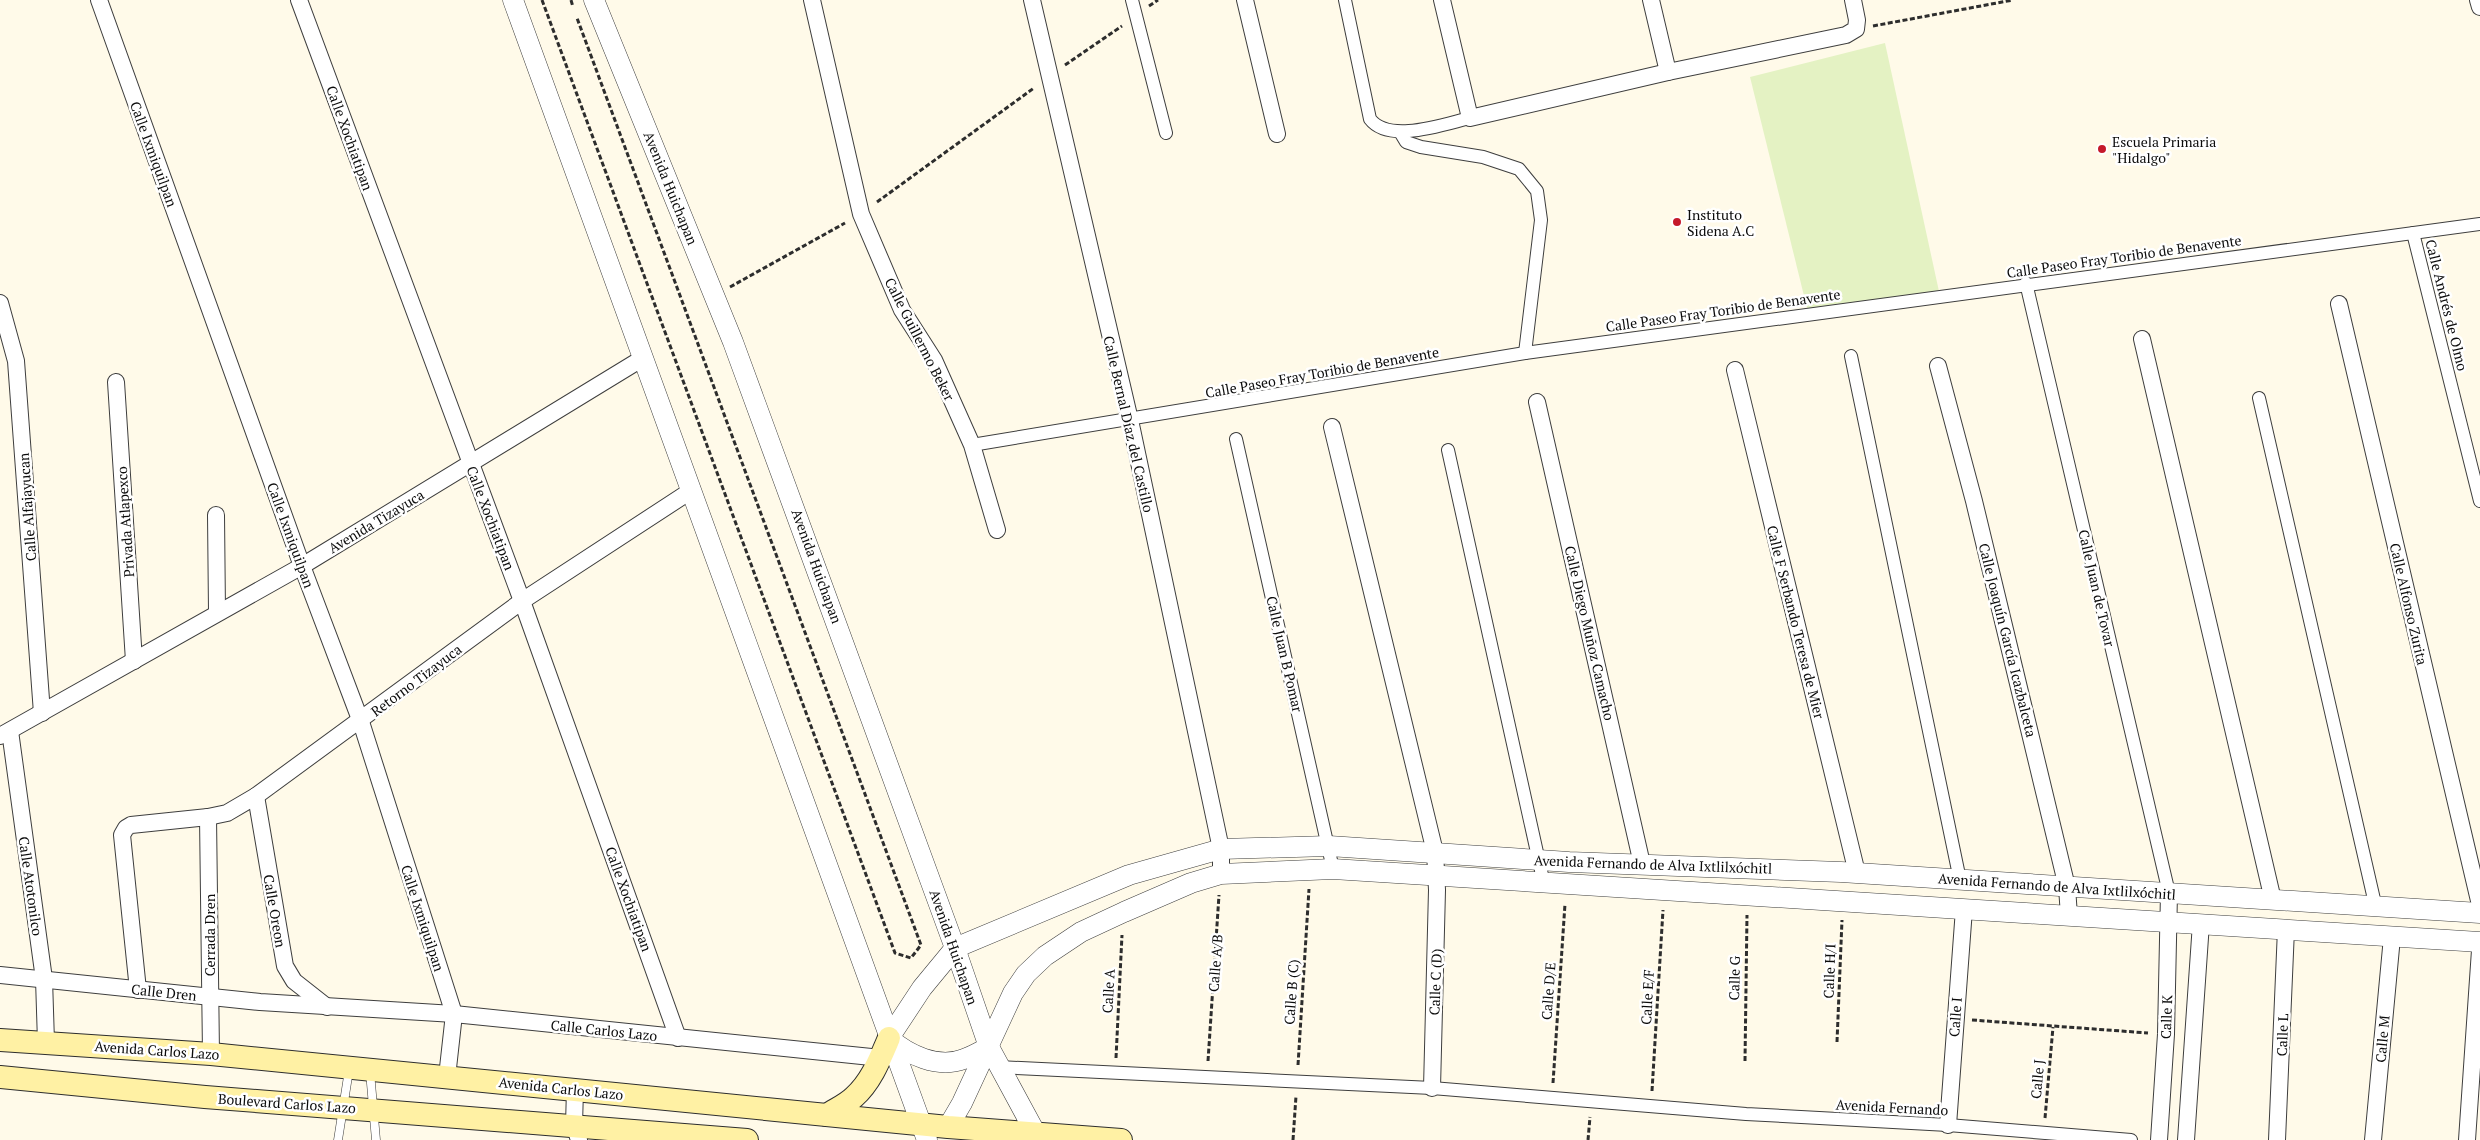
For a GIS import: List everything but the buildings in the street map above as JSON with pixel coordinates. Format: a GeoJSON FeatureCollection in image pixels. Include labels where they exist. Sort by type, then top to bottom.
{"type":"FeatureCollection","features":[{"type":"Feature","properties":{"kind":"main road","name":"Avenida Carlos Lazo"},"geometry":{"type":"LineString","coordinates":[[0,1040],[211,1054],[359,1068],[448,1070],[575,1089],[827,1115],[929,1128],[1031,1124],[1121,1140]]}},
{"type":"Feature","properties":{"kind":"main road"},"geometry":{"type":"LineString","coordinates":[[827,1115],[854,1097],[868,1080],[885,1048]]}},
{"type":"Feature","properties":{"kind":"main road","name":"Boulevard Carlos Lazo"},"geometry":{"type":"LineString","coordinates":[[0,1077],[343,1107],[577,1132]]}},
{"type":"Feature","properties":{"kind":"main road"},"geometry":{"type":"LineString","coordinates":[[577,1132],[747,1140]]}},
{"type":"Feature","properties":{"kind":"street","name":"Calle Ixmiquilpan"},"geometry":{"type":"LineString","coordinates":[[99,0],[302,566],[361,722],[454,1018],[448,1070]]}},
{"type":"Feature","properties":{"kind":"street","name":"Calle Xochiatipan"},"geometry":{"type":"LineString","coordinates":[[299,0],[522,601],[678,1038]]}},
{"type":"Feature","properties":{"kind":"street"},"geometry":{"type":"LineString","coordinates":[[513,0],[692,490],[885,1048],[901,1071],[929,1128]]}},
{"type":"Feature","properties":{"kind":"street","name":"Avenida Huichapan"},"geometry":{"type":"LineString","coordinates":[[594,0],[714,296],[797,511],[956,948],[989,1047],[1031,1124]]}},
{"type":"Feature","properties":{"kind":"street","name":"Calle Guillermo Beker"},"geometry":{"type":"LineString","coordinates":[[812,0],[861,214],[902,310],[934,360],[972,445],[997,530]]}},
{"type":"Feature","properties":{"kind":"street","name":"Calle Bernal Díaz del Castillo"},"geometry":{"type":"LineString","coordinates":[[1032,0],[1051,75],[1087,244],[1130,420],[1221,849]]}},
{"type":"Feature","properties":{"kind":"street"},"geometry":{"type":"LineString","coordinates":[[1132,0],[1166,133]]}},
{"type":"Feature","properties":{"kind":"street"},"geometry":{"type":"LineString","coordinates":[[1245,0],[1277,134]]}},
{"type":"Feature","properties":{"kind":"street"},"geometry":{"type":"LineString","coordinates":[[1345,0],[1370,119],[1376,126],[1400,132],[1470,118],[1668,72],[1846,35],[1856,29],[1854,6]]}},
{"type":"Feature","properties":{"kind":"street"},"geometry":{"type":"LineString","coordinates":[[1442,0],[1470,118]]}},
{"type":"Feature","properties":{"kind":"street"},"geometry":{"type":"LineString","coordinates":[[1651,0],[1668,72]]}},
{"type":"Feature","properties":{"kind":"street"},"geometry":{"type":"LineString","coordinates":[[2478,0],[2480,7]]}},
{"type":"Feature","properties":{"kind":"street"},"geometry":{"type":"LineString","coordinates":[[1400,132],[1406,142],[1421,147],[1483,157],[1519,169],[1538,192],[1541,220],[1525,353]]}},
{"type":"Feature","properties":{"kind":"street","name":"Calle Paseo Fray Toribio de Benavente"},"geometry":{"type":"LineString","coordinates":[[972,445],[1525,353],[2026,283],[2480,224]]}},
{"type":"Feature","properties":{"kind":"street","name":"Calle Andrés de Olmo"},"geometry":{"type":"LineString","coordinates":[[2413,232],[2480,501]]}},
{"type":"Feature","properties":{"kind":"street","name":"Calle Juan de Tovar"},"geometry":{"type":"LineString","coordinates":[[2026,283],[2169,893]]}},
{"type":"Feature","properties":{"kind":"street","name":"Calle Alfajayucan"},"geometry":{"type":"LineString","coordinates":[[0,303],[8,362],[42,713]]}},
{"type":"Feature","properties":{"kind":"street","name":"Calle Alfonso Zurita"},"geometry":{"type":"LineString","coordinates":[[2339,304],[2480,905]]}},
{"type":"Feature","properties":{"kind":"street"},"geometry":{"type":"LineString","coordinates":[[2142,339],[2273,900]]}},
{"type":"Feature","properties":{"kind":"street"},"geometry":{"type":"LineString","coordinates":[[1851,356],[1960,880]]}},
{"type":"Feature","properties":{"kind":"street","name":"Avenida Tizayuca"},"geometry":{"type":"LineString","coordinates":[[5,734],[217,612],[302,566],[643,358]]}},
{"type":"Feature","properties":{"kind":"street","name":"Calle Joaquín García Icazbalceta"},"geometry":{"type":"LineString","coordinates":[[1938,366],[1974,501],[2067,887],[2069,916]]}},
{"type":"Feature","properties":{"kind":"street","name":"Calle F Serbando Teresa de Mier"},"geometry":{"type":"LineString","coordinates":[[1735,370],[1857,873]]}},
{"type":"Feature","properties":{"kind":"street","name":"Privada Atlapexco"},"geometry":{"type":"LineString","coordinates":[[116,382],[134,661]]}},
{"type":"Feature","properties":{"kind":"street"},"geometry":{"type":"LineString","coordinates":[[2259,398],[2376,908]]}},
{"type":"Feature","properties":{"kind":"street","name":"Calle Diego Muñoz Camacho"},"geometry":{"type":"LineString","coordinates":[[1537,402],[1642,864]]}},
{"type":"Feature","properties":{"kind":"street"},"geometry":{"type":"LineString","coordinates":[[1332,427],[1435,852]]}},
{"type":"Feature","properties":{"kind":"street","name":"Calle Juan B Pomar"},"geometry":{"type":"LineString","coordinates":[[1236,439],[1333,869]]}},
{"type":"Feature","properties":{"kind":"street"},"geometry":{"type":"LineString","coordinates":[[1448,450],[1544,884]]}},
{"type":"Feature","properties":{"kind":"street","name":"Retorno Tizayuca"},"geometry":{"type":"LineString","coordinates":[[138,990],[122,834],[126,828],[131,825],[208,817],[227,812],[248,800],[361,722],[522,601],[692,490]]}},
{"type":"Feature","properties":{"kind":"street"},"geometry":{"type":"LineString","coordinates":[[216,515],[217,612]]}},
{"type":"Feature","properties":{"kind":"street","name":"Calle Atotonilco"},"geometry":{"type":"LineString","coordinates":[[5,734],[44,979],[46,1042]]}},
{"type":"Feature","properties":{"kind":"street","name":"Calle Oreon"},"geometry":{"type":"LineString","coordinates":[[248,800],[285,966],[294,981],[327,1008]]}},
{"type":"Feature","properties":{"kind":"street","name":"Cerrada Dren"},"geometry":{"type":"LineString","coordinates":[[208,817],[211,1054]]}},
{"type":"Feature","properties":{"kind":"street","name":"Avenida Fernando de Alva Ixtlilxóchitl"},"geometry":{"type":"LineString","coordinates":[[885,1048],[922,988],[956,948],[1130,875],[1221,849],[1329,846],[1540,860],[1857,873],[2376,908],[2480,913]]}},
{"type":"Feature","properties":{"kind":"street"},"geometry":{"type":"LineString","coordinates":[[1221,849],[1221,874]]}},
{"type":"Feature","properties":{"kind":"street","name":"Calle C (D)"},"geometry":{"type":"LineString","coordinates":[[1432,1088],[1438,876],[1435,852]]}},
{"type":"Feature","properties":{"kind":"street","name":"Avenida Fernando de Alva Ixtlilxóchitl"},"geometry":{"type":"LineString","coordinates":[[929,1128],[989,1047],[1013,992],[1026,974],[1045,956],[1081,932],[1191,883],[1221,874],[1333,869],[1544,884],[2202,923],[2480,942]]}},
{"type":"Feature","properties":{"kind":"street","name":"Calle K"},"geometry":{"type":"LineString","coordinates":[[2159,1140],[2166,1034],[2169,893]]}},
{"type":"Feature","properties":{"kind":"street","name":"Calle I"},"geometry":{"type":"LineString","coordinates":[[1948,1125],[1964,909]]}},
{"type":"Feature","properties":{"kind":"street"},"geometry":{"type":"LineString","coordinates":[[2186,1140],[2202,923]]}},
{"type":"Feature","properties":{"kind":"street","name":"Calle L"},"geometry":{"type":"LineString","coordinates":[[2277,1140],[2286,929]]}},
{"type":"Feature","properties":{"kind":"street","name":"Calle M"},"geometry":{"type":"LineString","coordinates":[[2373,1140],[2392,937]]}},
{"type":"Feature","properties":{"kind":"street"},"geometry":{"type":"LineString","coordinates":[[2467,1140],[2480,950]]}},
{"type":"Feature","properties":{"kind":"street","name":"Calle Dren"},"geometry":{"type":"LineString","coordinates":[[0,975],[327,1008]]}},
{"type":"Feature","properties":{"kind":"street","name":"Calle Carlos Lazo"},"geometry":{"type":"LineString","coordinates":[[327,1008],[678,1038],[885,1048]]}},
{"type":"Feature","properties":{"kind":"street"},"geometry":{"type":"LineString","coordinates":[[885,1048],[900,1049],[920,1058],[940,1062],[963,1060],[989,1047]]}},
{"type":"Feature","properties":{"kind":"street","name":"Avenida Fernando"},"geometry":{"type":"LineString","coordinates":[[1002,1072],[1115,1072],[1432,1088],[1652,1106],[1948,1125],[2131,1140]]}},
{"type":"Feature","properties":{"kind":"street"},"geometry":{"type":"LineString","coordinates":[[575,1089],[577,1132]]}},
{"type":"Feature","properties":{"kind":"lane"},"geometry":{"type":"LineString","coordinates":[[338,1140],[343,1107],[359,1068]]}},
{"type":"Feature","properties":{"kind":"lane"},"geometry":{"type":"LineString","coordinates":[[359,1068],[374,1110],[376,1140]]}},
{"type":"Feature","properties":{"kind":"path"},"geometry":{"type":"LineString","coordinates":[[542,0],[895,953],[911,958],[922,946],[571,0]]}},
{"type":"Feature","properties":{"kind":"path"},"geometry":{"type":"LineString","coordinates":[[714,296],[861,214],[1051,75],[1158,0]]}},
{"type":"Feature","properties":{"kind":"path"},"geometry":{"type":"LineString","coordinates":[[1856,29],[2013,0]]}},
{"type":"Feature","properties":{"kind":"path","name":"Calle B (C)"},"geometry":{"type":"LineString","coordinates":[[1293,1140],[1310,869]]}},
{"type":"Feature","properties":{"kind":"path","name":"Calle A/B"},"geometry":{"type":"LineString","coordinates":[[1207,1076],[1221,874]]}},
{"type":"Feature","properties":{"kind":"path","name":"Calle D/E"},"geometry":{"type":"LineString","coordinates":[[1552,1098],[1567,885]]}},
{"type":"Feature","properties":{"kind":"path","name":"Calle E/F"},"geometry":{"type":"LineString","coordinates":[[1652,1106],[1664,890]]}},
{"type":"Feature","properties":{"kind":"path","name":"Calle G"},"geometry":{"type":"LineString","coordinates":[[1745,1062],[1747,896]]}},
{"type":"Feature","properties":{"kind":"path","name":"Calle H/I"},"geometry":{"type":"LineString","coordinates":[[1837,1042],[1842,902]]}},
{"type":"Feature","properties":{"kind":"path","name":"Calle A"},"geometry":{"type":"LineString","coordinates":[[1115,1072],[1124,912]]}},
{"type":"Feature","properties":{"kind":"path"},"geometry":{"type":"LineString","coordinates":[[1955,1018],[2053,1028],[2166,1034]]}},
{"type":"Feature","properties":{"kind":"path","name":"Calle J"},"geometry":{"type":"LineString","coordinates":[[2044,1133],[2053,1028]]}},
{"type":"Feature","properties":{"kind":"path"},"geometry":{"type":"LineString","coordinates":[[1588,1140],[1589,1127]]}},
{"type":"Feature","properties":{"kind":"green space"},"geometry":{"type":"Polygon","coordinates":[[[1885,43],[1940,296],[1809,316],[1750,77],[1885,43]]]}},
{"type":"Feature","properties":{"kind":"place","name":"Escuela Primaria \"Hidalgo\""},"geometry":{"type":"Point","coordinates":[2102,149]}},
{"type":"Feature","properties":{"kind":"place","name":"Instituto Sidena A.C"},"geometry":{"type":"Point","coordinates":[1677,222]}}]}
